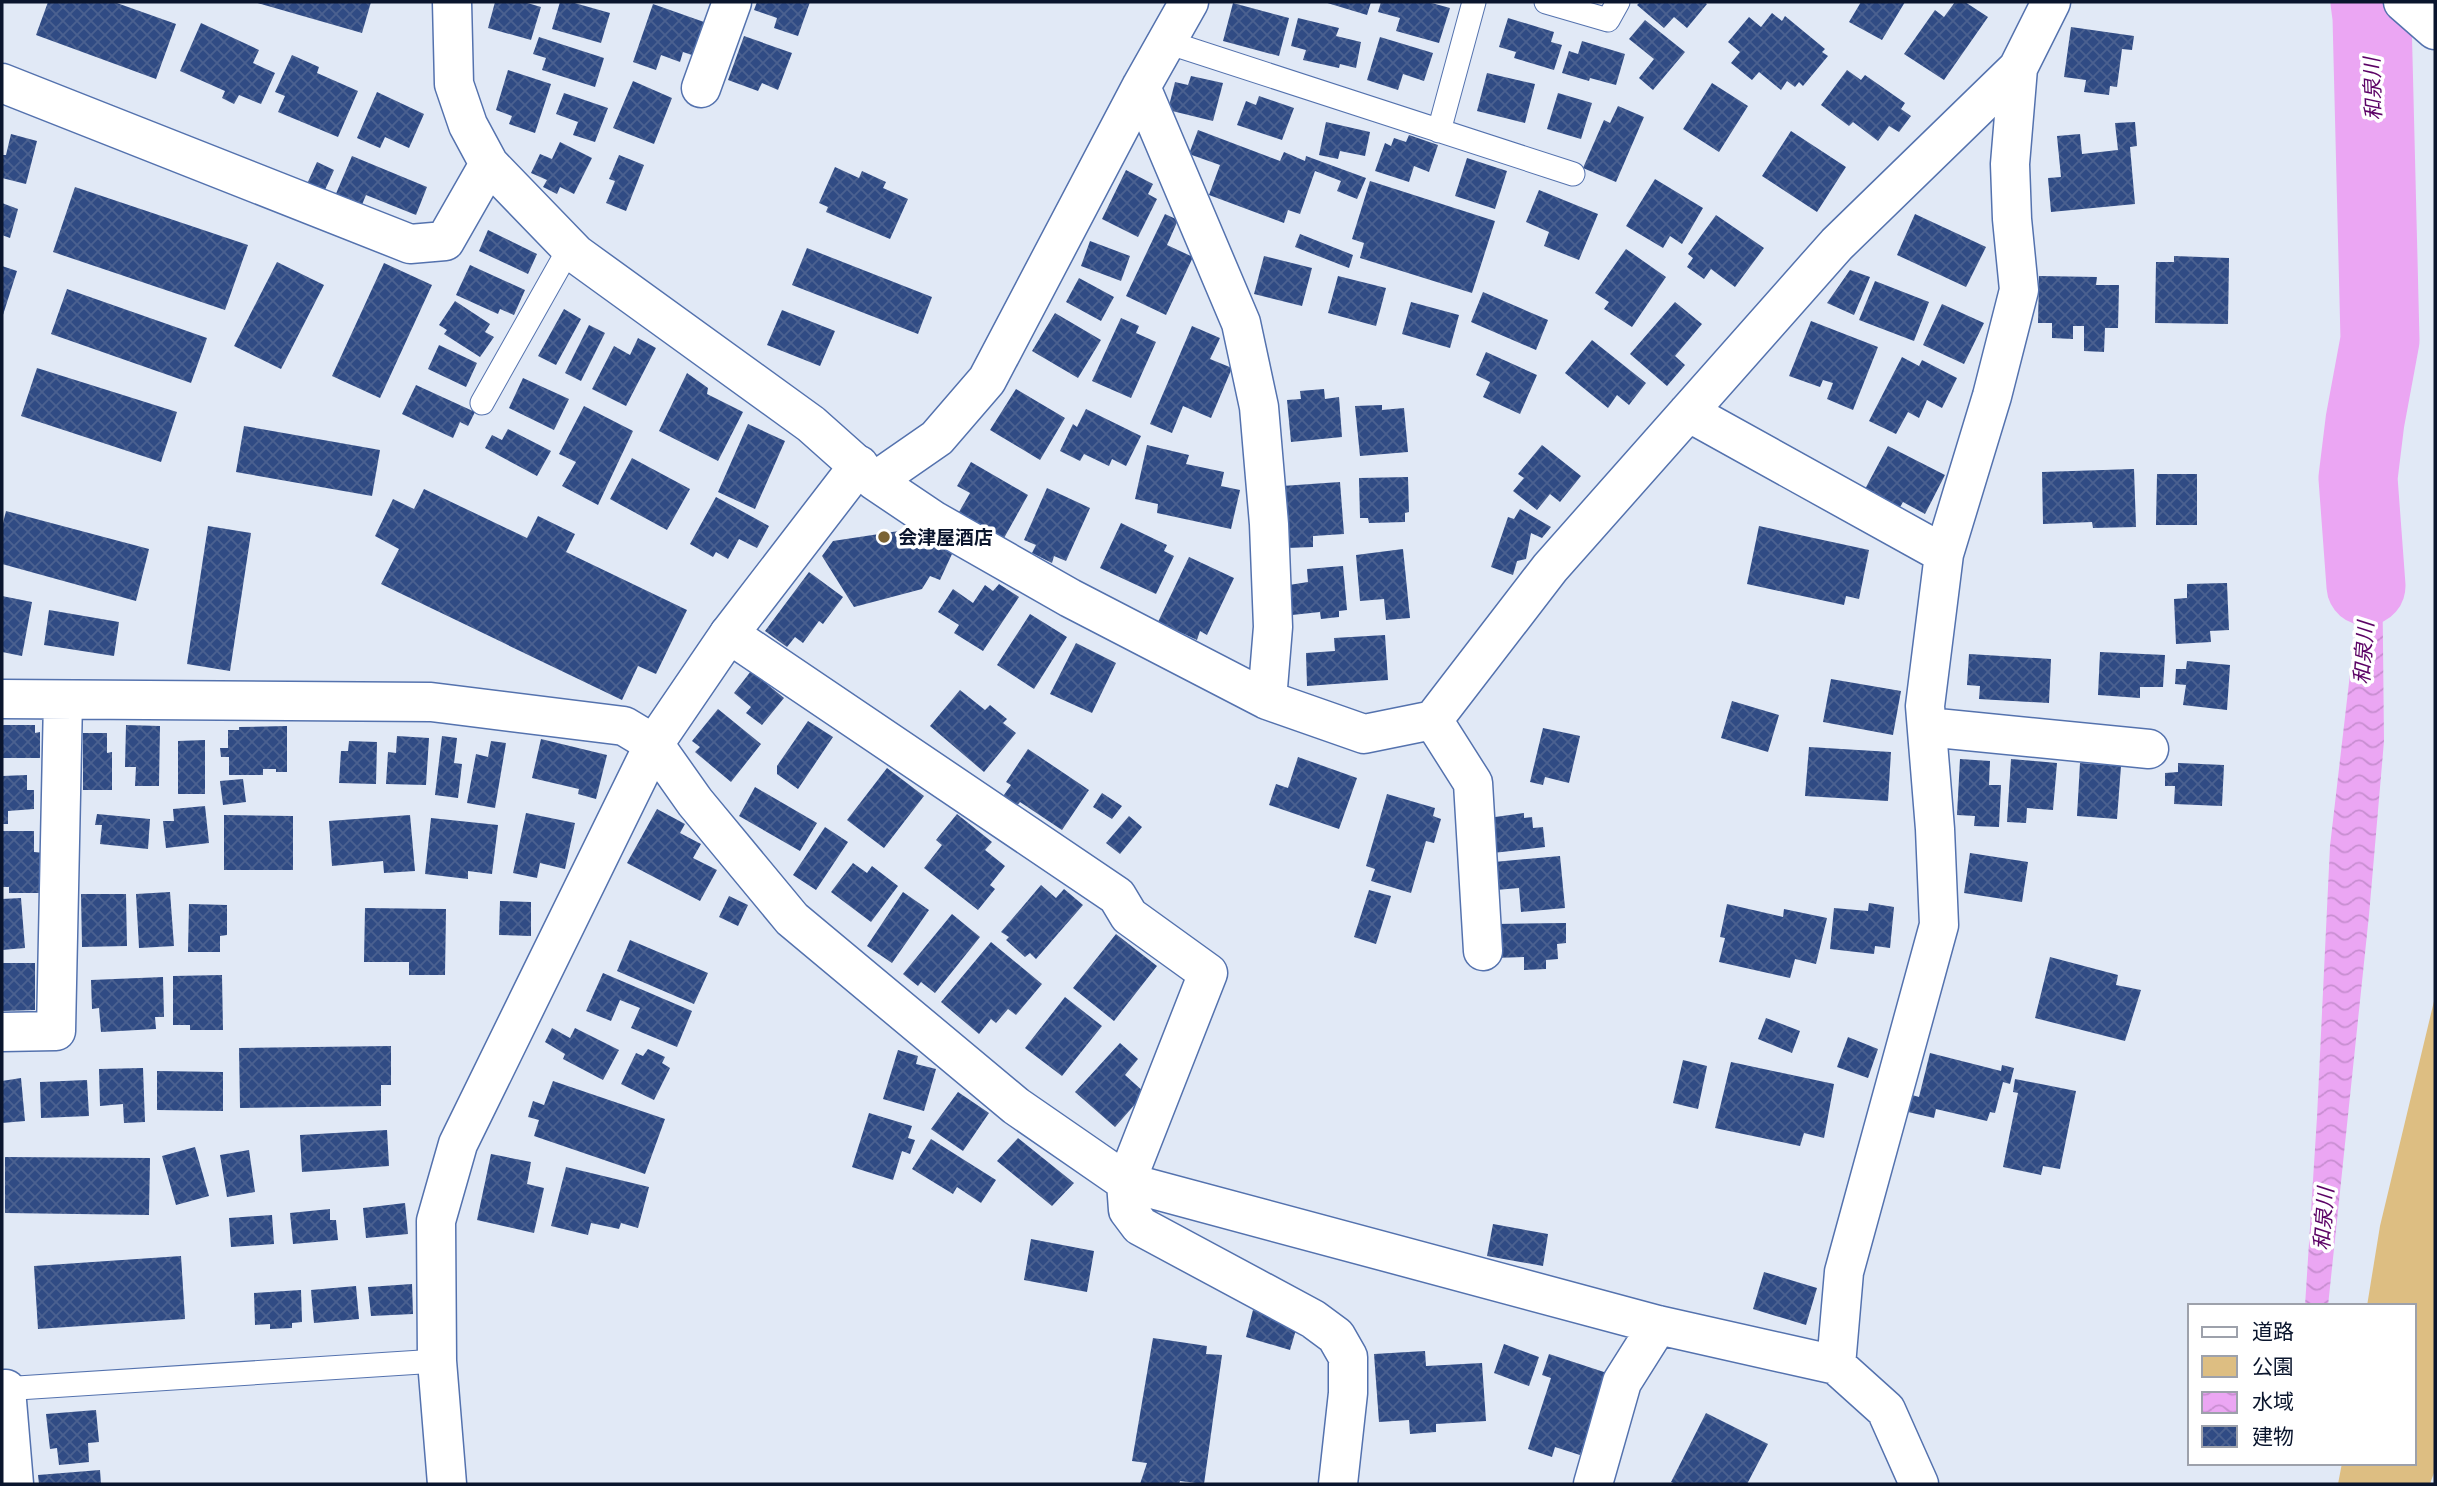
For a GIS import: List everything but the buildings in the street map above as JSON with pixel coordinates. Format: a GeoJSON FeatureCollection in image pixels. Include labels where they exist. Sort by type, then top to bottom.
{"type":"FeatureCollection","features":[{"type":"Feature","properties":{"kind":"street"},"geometry":{"type":"LineString","coordinates":[[452,2],[454,84],[468,125],[489,164],[570,247],[811,424],[867,473],[933,520],[1070,598],[1267,700],[1364,734],[1433,720],[1550,568],[1837,244],[2018,68],[2051,2]]}},
{"type":"Feature","properties":{"kind":"street"},"geometry":{"type":"LineString","coordinates":[[701,88],[732,2]]}},
{"type":"Feature","properties":{"kind":"street"},"geometry":{"type":"LineString","coordinates":[[447,1484],[437,1361],[436,1221],[458,1144],[654,744],[729,634],[867,473],[937,438],[987,380],[1141,87],[1189,2]]}},
{"type":"Feature","properties":{"kind":"street"},"geometry":{"type":"LineString","coordinates":[[2403,2],[2435,30]]}},
{"type":"Feature","properties":{"kind":"street"},"geometry":{"type":"LineString","coordinates":[[1836,1365],[1844,1272],[1939,925],[1935,829],[1925,706],[1944,554],[1992,396],[2020,290],[2012,219],[2010,164],[2018,68]]}},
{"type":"Feature","properties":{"kind":"street"},"geometry":{"type":"LineString","coordinates":[[2,83],[410,244],[445,241],[489,164]]}},
{"type":"Feature","properties":{"kind":"street"},"geometry":{"type":"LineString","coordinates":[[1141,87],[1241,323],[1259,407],[1269,524],[1273,627],[1267,700]]}},
{"type":"Feature","properties":{"kind":"street"},"geometry":{"type":"LineString","coordinates":[[1688,412],[1944,554]]}},
{"type":"Feature","properties":{"kind":"street"},"geometry":{"type":"LineString","coordinates":[[729,634],[1117,896],[1129,916],[1208,972],[1126,1182],[1128,1210],[1140,1226],[1313,1319],[1336,1336],[1349,1357],[1348,1393],[1338,1484]]}},
{"type":"Feature","properties":{"kind":"street"},"geometry":{"type":"LineString","coordinates":[[2,699],[431,702],[624,726],[654,744],[695,802],[792,919],[1016,1106],[1126,1182],[1658,1325],[1836,1365],[1886,1410],[1919,1484]]}},
{"type":"Feature","properties":{"kind":"street"},"geometry":{"type":"LineString","coordinates":[[2,1032],[56,1031],[63,700]]}},
{"type":"Feature","properties":{"kind":"street"},"geometry":{"type":"LineString","coordinates":[[1433,720],[1473,783],[1482,951]]}},
{"type":"Feature","properties":{"kind":"street"},"geometry":{"type":"LineString","coordinates":[[1927,727],[2149,749]]}},
{"type":"Feature","properties":{"kind":"street"},"geometry":{"type":"LineString","coordinates":[[1593,1484],[1622,1381],[1658,1325]]}},
{"type":"Feature","properties":{"kind":"street"},"geometry":{"type":"LineString","coordinates":[[4,1389],[14,1484]]}},
{"type":"Feature","properties":{"kind":"lane"},"geometry":{"type":"LineString","coordinates":[[1438,131],[1474,2]]}},
{"type":"Feature","properties":{"kind":"lane"},"geometry":{"type":"LineString","coordinates":[[1546,2],[1608,20],[1618,2]]}},
{"type":"Feature","properties":{"kind":"lane"},"geometry":{"type":"LineString","coordinates":[[1167,42],[1573,174]]}},
{"type":"Feature","properties":{"kind":"lane"},"geometry":{"type":"LineString","coordinates":[[482,403],[570,247]]}},
{"type":"Feature","properties":{"kind":"lane"},"geometry":{"type":"LineString","coordinates":[[4,1389],[437,1361]]}},
{"type":"Feature","properties":{"kind":"green space"},"geometry":{"type":"Polygon","coordinates":[[[2435,997],[2435,1470],[2430,1484],[2338,1484],[2342,1465],[2416,1465],[2416,1304],[2367,1304],[2380,1226],[2435,997]]]}},
{"type":"Feature","properties":{"kind":"water"},"geometry":{"type":"Polygon","coordinates":[[[2358,478],[2382,550],[2384,741],[2369,915],[2328,1304],[2305,1304],[2330,846],[2355,631],[2351,507],[2358,478]]]}},
{"type":"Feature","properties":{"kind":"waterway","name":"和泉川"},"geometry":{"type":"LineString","coordinates":[[2366,586],[2358,478],[2380,340],[2370,2]]}},
{"type":"Feature","properties":{"kind":"place","name":"会津屋酒店"},"geometry":{"type":"Point","coordinates":[884,537]}}]}
